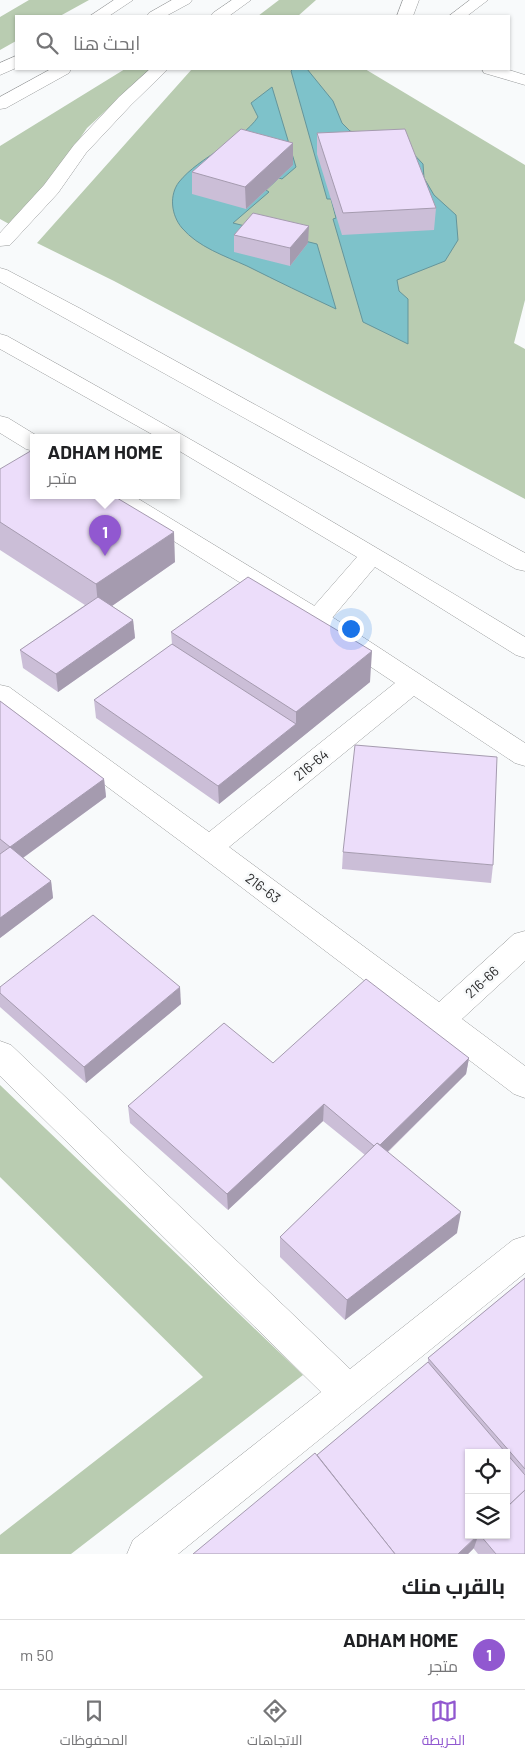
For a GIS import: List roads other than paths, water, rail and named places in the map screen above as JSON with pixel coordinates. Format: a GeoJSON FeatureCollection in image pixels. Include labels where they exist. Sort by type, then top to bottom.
{"type":"FeatureCollection","features":[{"type":"Feature","properties":{"kind":"main road"},"geometry":{"type":"LineString","coordinates":[[100,15],[125,0]]}},
{"type":"Feature","properties":{"kind":"main road"},"geometry":{"type":"LineString","coordinates":[[157,15],[184,0]]}},
{"type":"Feature","properties":{"kind":"main road"},"geometry":{"type":"LineString","coordinates":[[220,15],[243,0]]}},
{"type":"Feature","properties":{"kind":"main road"},"geometry":{"type":"LineString","coordinates":[[405,15],[411,0]]}},
{"type":"Feature","properties":{"kind":"main road"},"geometry":{"type":"LineString","coordinates":[[458,15],[480,0]]}},
{"type":"Feature","properties":{"kind":"main road"},"geometry":{"type":"LineString","coordinates":[[0,70],[15,62]]}},
{"type":"Feature","properties":{"kind":"main road"},"geometry":{"type":"LineString","coordinates":[[0,104],[61,70]]}},
{"type":"Feature","properties":{"kind":"main road"},"geometry":{"type":"LineString","coordinates":[[3,241],[51,189],[80,149],[125,100],[159,70]]}},
{"type":"Feature","properties":{"kind":"main road"},"geometry":{"type":"LineString","coordinates":[[493,70],[525,80]]}},
{"type":"Feature","properties":{"kind":"main road"},"geometry":{"type":"LineString","coordinates":[[0,274],[74,312],[518,556]]}},
{"type":"Feature","properties":{"kind":"main road"},"geometry":{"type":"LineString","coordinates":[[0,340],[168,434]]}},
{"type":"Feature","properties":{"kind":"main road"},"geometry":{"type":"LineString","coordinates":[[0,423],[30,442]]}},
{"type":"Feature","properties":{"kind":"main road"},"geometry":{"type":"LineString","coordinates":[[180,441],[372,555],[525,649]]}},
{"type":"Feature","properties":{"kind":"main road"},"geometry":{"type":"LineString","coordinates":[[123,499],[317,618],[525,756]]}},
{"type":"Feature","properties":{"kind":"main road"},"geometry":{"type":"LineString","coordinates":[[317,618],[372,555]]}},
{"type":"Feature","properties":{"kind":"main road","name":"216-64"},"geometry":{"type":"LineString","coordinates":[[209,847],[413,683]]}},
{"type":"Feature","properties":{"kind":"main road","name":"216-63"},"geometry":{"type":"LineString","coordinates":[[0,694],[209,847],[525,1084]]}},
{"type":"Feature","properties":{"kind":"main road","name":"216-66"},"geometry":{"type":"LineString","coordinates":[[440,1020],[525,943]]}},
{"type":"Feature","properties":{"kind":"main road"},"geometry":{"type":"LineString","coordinates":[[0,1055],[348,1392]]}},
{"type":"Feature","properties":{"kind":"main road"},"geometry":{"type":"LineString","coordinates":[[146,1554],[525,1252]]}},
{"type":"Feature","properties":{"kind":"water"},"geometry":{"type":"Polygon","coordinates":[[[308,70],[333,101],[342,123],[350,131],[406,146],[423,164],[424,178],[434,195],[456,215],[458,240],[445,261],[397,280],[399,291],[408,299],[408,344],[363,322],[333,219],[336,218],[331,199],[327,199],[291,71],[308,70]]]}},
{"type":"Feature","properties":{"kind":"water"},"geometry":{"type":"Polygon","coordinates":[[[272,87],[296,167],[282,179],[279,178],[266,190],[269,192],[233,223],[317,244],[336,309],[204,246],[188,235],[175,217],[173,199],[179,182],[198,164],[251,126],[258,117],[251,103],[272,87]]]}},
{"type":"Feature","properties":{"kind":"place","name":"ADHAM HOME"},"geometry":{"type":"Point","coordinates":[105,556]}}]}
